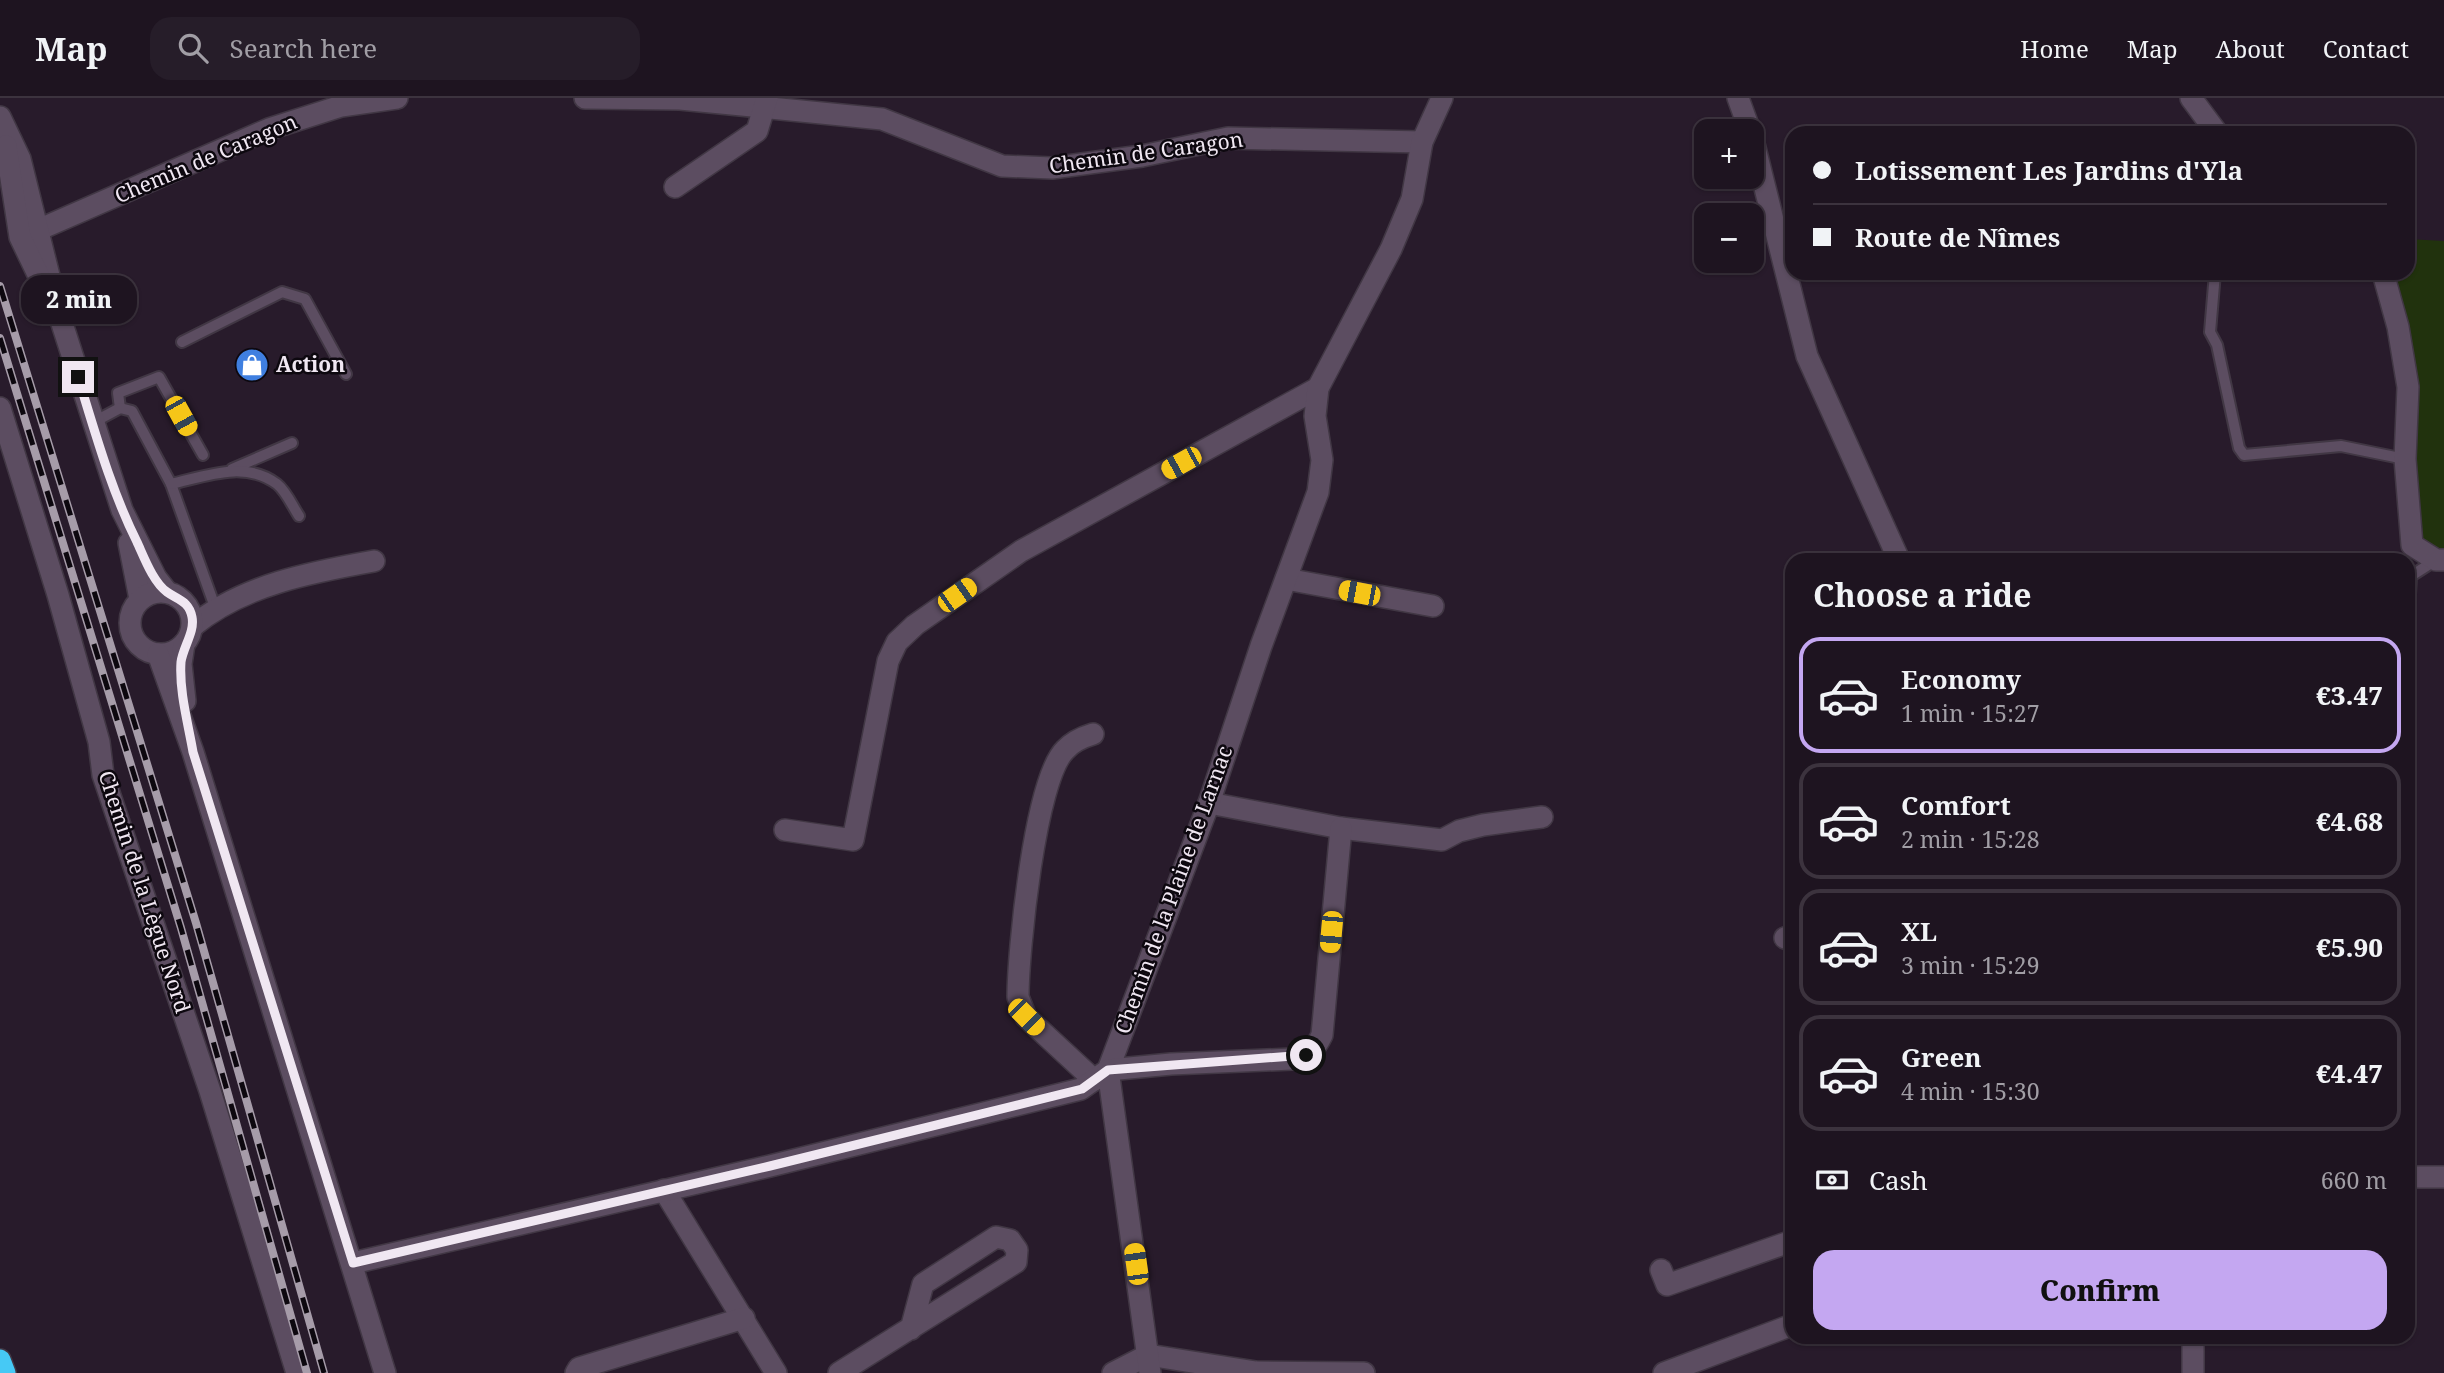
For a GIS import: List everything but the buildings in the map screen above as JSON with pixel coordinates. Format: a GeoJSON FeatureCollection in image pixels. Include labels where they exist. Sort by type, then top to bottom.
{"type":"FeatureCollection","features":[{"type":"Feature","properties":{"kind":"highway"},"geometry":{"type":"LineString","coordinates":[[0,1360],[5,1373]]}},
{"type":"Feature","properties":{"kind":"street","name":"Chemin de Caragon"},"geometry":{"type":"LineString","coordinates":[[29,234],[269,129],[341,106],[397,98]]}},
{"type":"Feature","properties":{"kind":"street","name":"Chemin de Caragon"},"geometry":{"type":"LineString","coordinates":[[585,98],[766,103],[882,119],[1002,166],[1052,168],[1142,156],[1228,138],[1422,142]]}},
{"type":"Feature","properties":{"kind":"street","name":"Chemin de la Plaine de Larnac"},"geometry":{"type":"LineString","coordinates":[[1101,1075],[1209,803],[1318,492],[1322,460],[1315,416],[1318,388],[1391,249],[1412,199],[1422,142],[1442,98]]}},
{"type":"Feature","properties":{"kind":"street"},"geometry":{"type":"LineString","coordinates":[[1738,98],[1746,119]]}},
{"type":"Feature","properties":{"kind":"street"},"geometry":{"type":"LineString","coordinates":[[2191,98],[2212,126]]}},
{"type":"Feature","properties":{"kind":"street"},"geometry":{"type":"LineString","coordinates":[[675,187],[757,131],[766,103]]}},
{"type":"Feature","properties":{"kind":"street"},"geometry":{"type":"LineString","coordinates":[[2,123],[8,178],[29,234],[35,273],[57,308],[122,510],[149,566],[167,592]]}},
{"type":"Feature","properties":{"kind":"street"},"geometry":{"type":"LineString","coordinates":[[1764,186],[1785,269]]}},
{"type":"Feature","properties":{"kind":"street"},"geometry":{"type":"LineString","coordinates":[[1788,280],[1807,356],[1896,553]]}},
{"type":"Feature","properties":{"kind":"street"},"geometry":{"type":"LineString","coordinates":[[2385,280],[2398,327],[2408,387],[2405,459],[2412,545],[2440,560]]}},
{"type":"Feature","properties":{"kind":"street"},"geometry":{"type":"LineString","coordinates":[[785,830],[853,840],[888,661],[897,642],[915,625],[1021,551],[1318,388]]}},
{"type":"Feature","properties":{"kind":"street","name":"Chemin de la Lègue Nord"},"geometry":{"type":"LineString","coordinates":[[0,408],[62,608],[99,742],[103,775],[210,1091],[297,1373]]}},
{"type":"Feature","properties":{"kind":"street"},"geometry":{"type":"LineString","coordinates":[[122,510],[140,600]]}},
{"type":"Feature","properties":{"kind":"street"},"geometry":{"type":"LineString","coordinates":[[193,752],[181,664],[189,626],[176,595],[158,592],[140,600],[130,617],[133,637],[140,646],[158,654],[177,650],[189,626],[215,607],[283,581],[374,561]]}},
{"type":"Feature","properties":{"kind":"street"},"geometry":{"type":"LineString","coordinates":[[1286,579],[1433,606]]}},
{"type":"Feature","properties":{"kind":"street"},"geometry":{"type":"LineString","coordinates":[[158,654],[193,752],[385,1373]]}},
{"type":"Feature","properties":{"kind":"street"},"geometry":{"type":"LineString","coordinates":[[1093,734],[1065,750],[1054,765],[1029,869],[1018,998],[1026,1017],[1101,1075],[1149,1364]]}},
{"type":"Feature","properties":{"kind":"street"},"geometry":{"type":"LineString","coordinates":[[1209,803],[1341,828],[1442,840],[1459,831],[1483,825],[1542,817]]}},
{"type":"Feature","properties":{"kind":"street"},"geometry":{"type":"LineString","coordinates":[[353,1263],[1082,1089],[1101,1075],[1184,1063],[1292,1059],[1306,1055],[1317,1047],[1322,1035],[1341,828]]}},
{"type":"Feature","properties":{"kind":"street"},"geometry":{"type":"LineString","coordinates":[[2415,1177],[2444,1177]]}},
{"type":"Feature","properties":{"kind":"street"},"geometry":{"type":"LineString","coordinates":[[664,1190],[776,1373]]}},
{"type":"Feature","properties":{"kind":"street"},"geometry":{"type":"LineString","coordinates":[[839,1373],[911,1329],[1016,1262],[1017,1250],[1010,1240],[996,1237],[923,1284],[911,1329]]}},
{"type":"Feature","properties":{"kind":"street"},"geometry":{"type":"LineString","coordinates":[[1661,1270],[1667,1285],[1785,1243]]}},
{"type":"Feature","properties":{"kind":"street"},"geometry":{"type":"LineString","coordinates":[[576,1373],[579,1368],[744,1318]]}},
{"type":"Feature","properties":{"kind":"street"},"geometry":{"type":"LineString","coordinates":[[1664,1373],[1785,1328]]}},
{"type":"Feature","properties":{"kind":"street"},"geometry":{"type":"LineString","coordinates":[[2193,1344],[2193,1373]]}},
{"type":"Feature","properties":{"kind":"street"},"geometry":{"type":"LineString","coordinates":[[1113,1373],[1149,1364],[1256,1372],[1364,1373]]}},
{"type":"Feature","properties":{"kind":"lane"},"geometry":{"type":"LineString","coordinates":[[2214,280],[2210,332],[2217,345],[2239,449],[2244,455],[2263,456],[2341,446],[2405,459]]}},
{"type":"Feature","properties":{"kind":"lane"},"geometry":{"type":"LineString","coordinates":[[182,342],[282,292],[305,299],[346,374]]}},
{"type":"Feature","properties":{"kind":"lane"},"geometry":{"type":"LineString","coordinates":[[120,408],[118,393],[159,377],[203,455]]}},
{"type":"Feature","properties":{"kind":"lane"},"geometry":{"type":"LineString","coordinates":[[92,423],[120,408],[132,411],[171,484],[215,607]]}},
{"type":"Feature","properties":{"kind":"lane"},"geometry":{"type":"LineString","coordinates":[[171,484],[230,470],[292,443]]}},
{"type":"Feature","properties":{"kind":"lane"},"geometry":{"type":"LineString","coordinates":[[230,470],[253,472],[278,485],[299,516]]}},
{"type":"Feature","properties":{"kind":"lane"},"geometry":{"type":"LineString","coordinates":[[2415,573],[2440,560]]}},
{"type":"Feature","properties":{"kind":"green space"},"geometry":{"type":"Polygon","coordinates":[[[2415,239],[2444,241],[2444,553],[2420,537],[2405,310],[2387,280],[2415,280],[2415,239]]]}},
{"type":"Feature","properties":{"kind":"railway"},"geometry":{"type":"LineString","coordinates":[[0,286],[196,923],[324,1373]]}},
{"type":"Feature","properties":{"kind":"railway"},"geometry":{"type":"LineString","coordinates":[[0,338],[181,928],[307,1373]]}},
{"type":"Feature","properties":{"kind":"place","name":"Action"},"geometry":{"type":"Point","coordinates":[252,365]}},
{"type":"Feature","properties":{"kind":"route"},"geometry":{"type":"LineString","coordinates":[[78,377],[122,510],[137,542],[156,578],[167,592],[183,600],[192,616],[193,626],[184,644],[181,664],[193,752],[353,1263],[770,1166],[1082,1089],[1108,1070],[1265,1058],[1292,1059],[1306,1055]]}}]}
